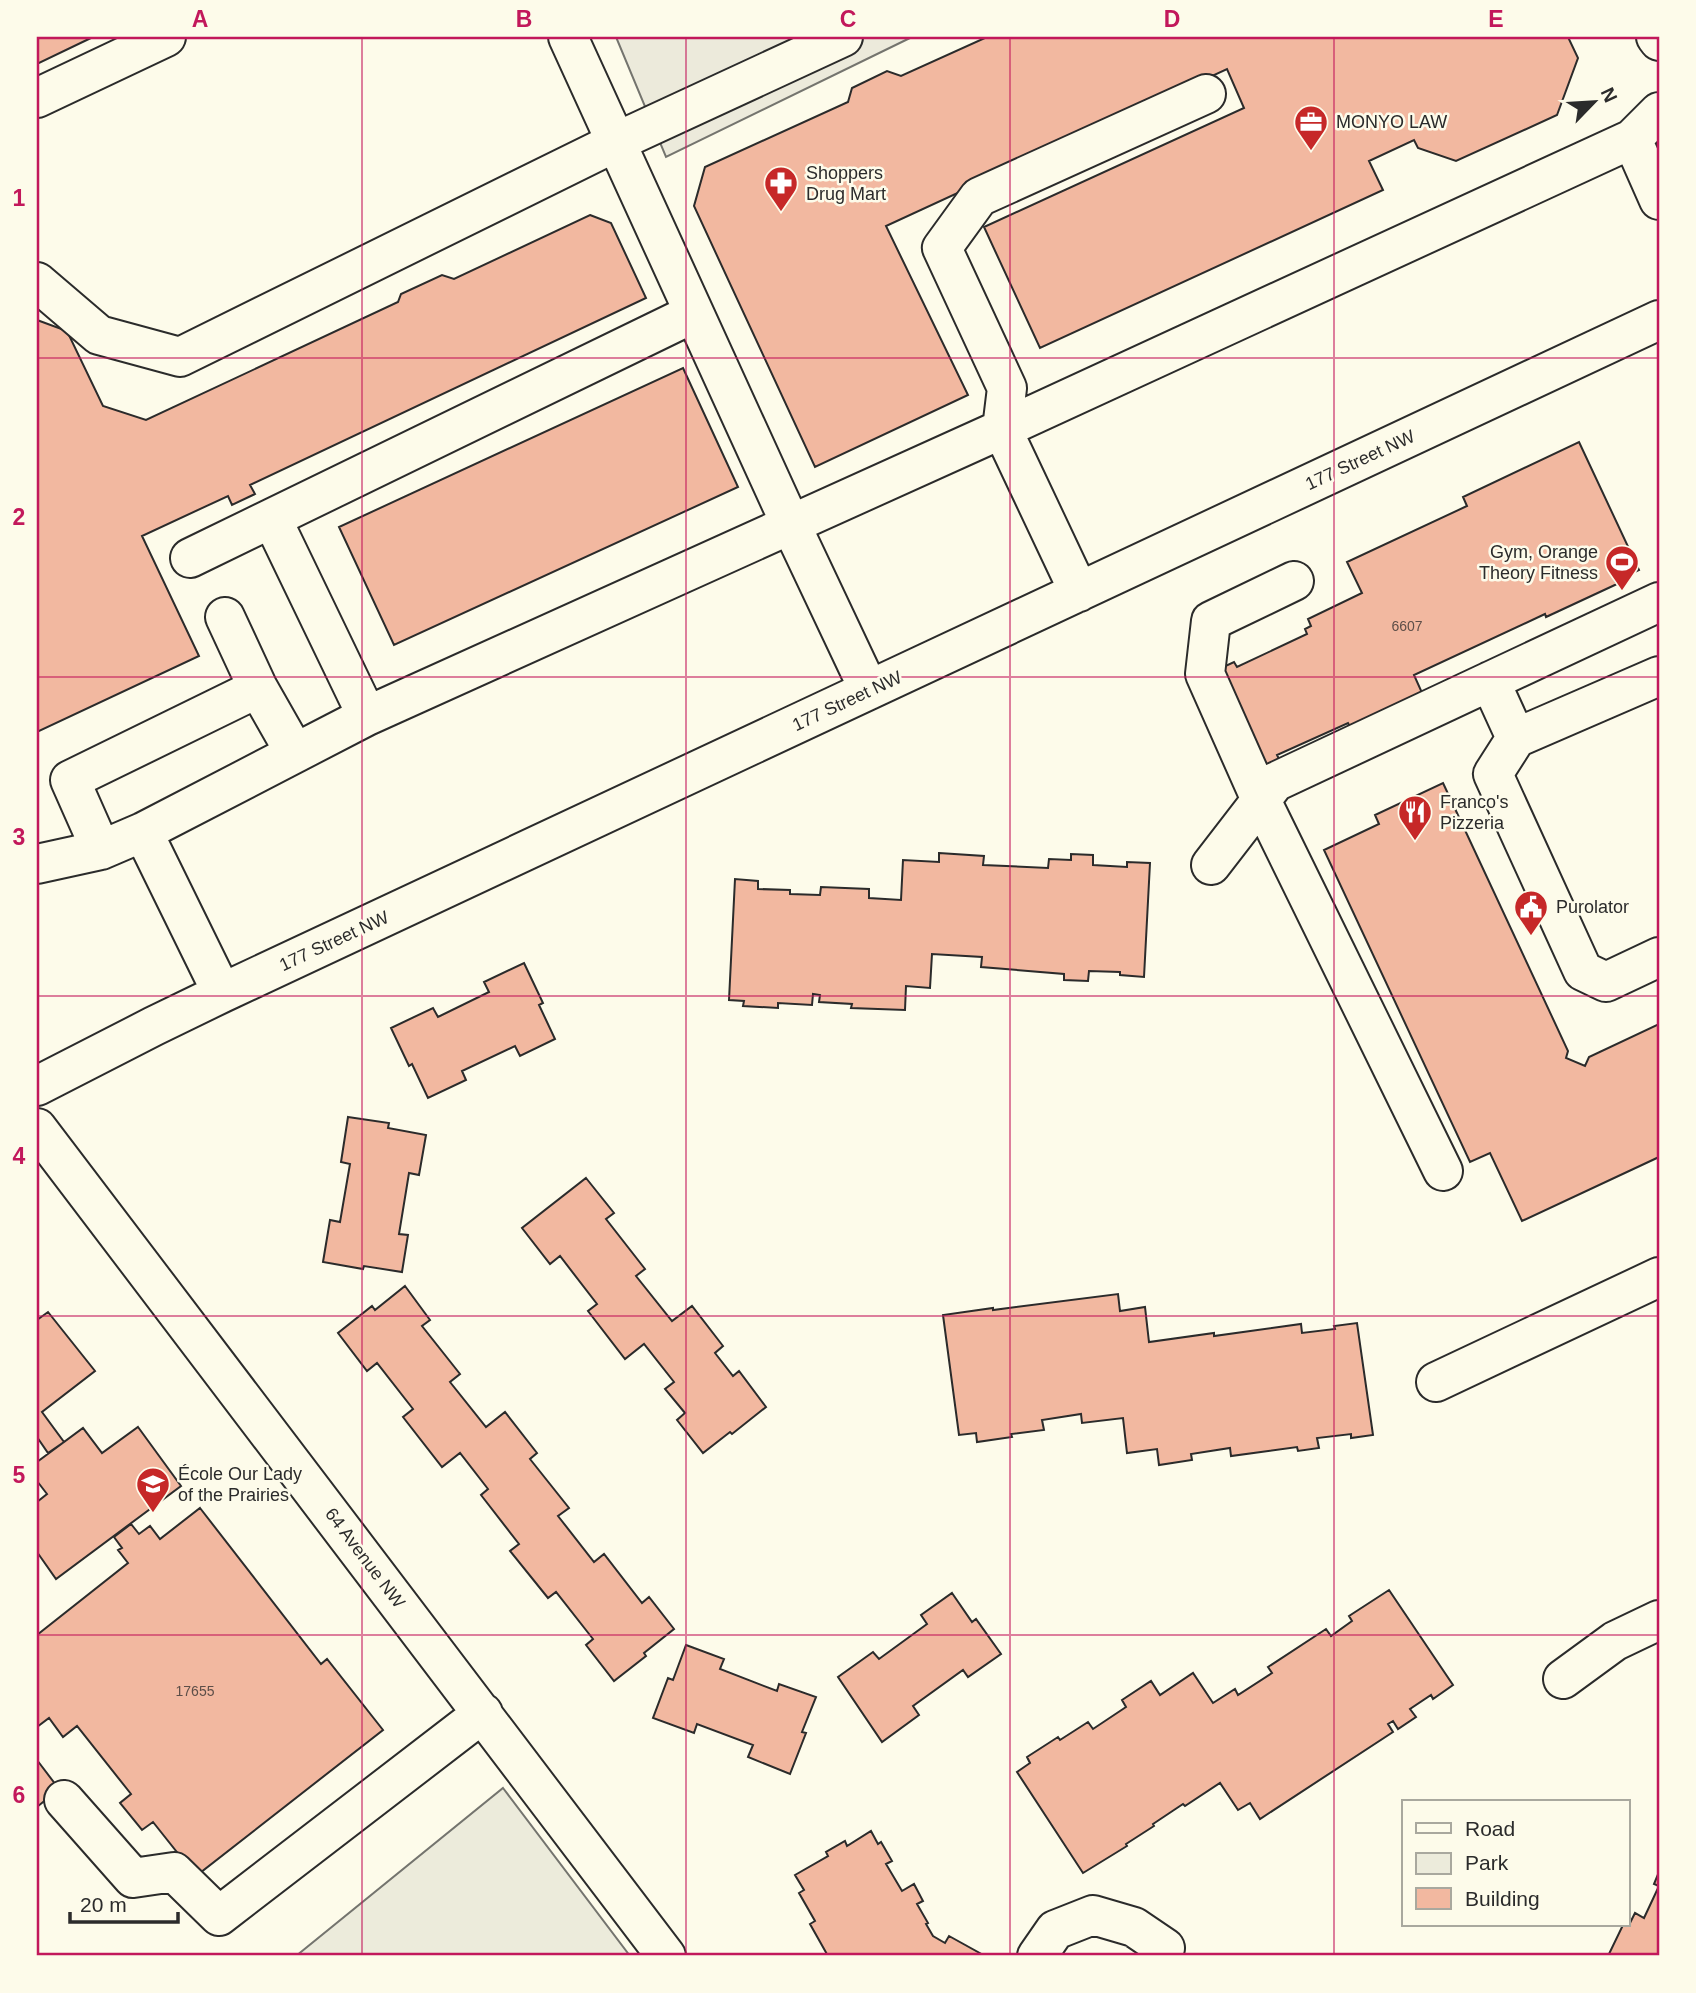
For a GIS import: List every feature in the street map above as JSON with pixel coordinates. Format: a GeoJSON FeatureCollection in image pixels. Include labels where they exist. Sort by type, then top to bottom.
{"type":"FeatureCollection","features":[{"type":"Feature","properties":{"kind":"street"},"geometry":{"type":"LineString","coordinates":[[37,97],[166,37]]}},
{"type":"Feature","properties":{"kind":"street"},"geometry":{"type":"LineString","coordinates":[[568,37],[869,690]]}},
{"type":"Feature","properties":{"kind":"street"},"geometry":{"type":"LineString","coordinates":[[37,282],[99,335],[180,356],[616,142],[843,37]]}},
{"type":"Feature","properties":{"kind":"street"},"geometry":{"type":"LineString","coordinates":[[1079,592],[1002,429],[1007,388],[942,248],[979,197],[1206,94]]}},
{"type":"Feature","properties":{"kind":"street"},"geometry":{"type":"LineString","coordinates":[[37,864],[101,850],[143,832],[367,716],[1002,429],[1632,139],[1659,112]]}},
{"type":"Feature","properties":{"kind":"street"},"geometry":{"type":"LineString","coordinates":[[1632,139],[1659,200]]}},
{"type":"Feature","properties":{"kind":"street"},"geometry":{"type":"LineString","coordinates":[[190,558],[694,313]]}},
{"type":"Feature","properties":{"kind":"street","name":"177 Street NW"},"geometry":{"type":"LineString","coordinates":[[37,1086],[222,993],[1659,320]]}},
{"type":"Feature","properties":{"kind":"street"},"geometry":{"type":"LineString","coordinates":[[272,519],[367,716]]}},
{"type":"Feature","properties":{"kind":"street"},"geometry":{"type":"LineString","coordinates":[[1294,581],[1211,621],[1205,674],[1261,800],[1443,1171]]}},
{"type":"Feature","properties":{"kind":"street"},"geometry":{"type":"LineString","coordinates":[[1211,865],[1275,782],[1659,602]]}},
{"type":"Feature","properties":{"kind":"street"},"geometry":{"type":"LineString","coordinates":[[225,617],[258,688],[295,753]]}},
{"type":"Feature","properties":{"kind":"street"},"geometry":{"type":"LineString","coordinates":[[1659,676],[1516,738],[1493,774],[1583,971],[1606,982],[1659,957]]}},
{"type":"Feature","properties":{"kind":"street"},"geometry":{"type":"LineString","coordinates":[[1490,681],[1516,738]]}},
{"type":"Feature","properties":{"kind":"street"},"geometry":{"type":"LineString","coordinates":[[101,850],[70,780],[258,688]]}},
{"type":"Feature","properties":{"kind":"street"},"geometry":{"type":"LineString","coordinates":[[143,832],[222,993]]}},
{"type":"Feature","properties":{"kind":"street","name":"64 Avenue NW"},"geometry":{"type":"LineString","coordinates":[[37,1128],[666,1956]]}},
{"type":"Feature","properties":{"kind":"street"},"geometry":{"type":"LineString","coordinates":[[1436,1382],[1659,1277]]}},
{"type":"Feature","properties":{"kind":"street"},"geometry":{"type":"LineString","coordinates":[[1563,1679],[1615,1641],[1659,1620]]}},
{"type":"Feature","properties":{"kind":"street"},"geometry":{"type":"LineString","coordinates":[[64,1800],[132,1878],[174,1872],[219,1916],[483,1713]]}},
{"type":"Feature","properties":{"kind":"street"},"geometry":{"type":"LineString","coordinates":[[1037,1956],[1055,1930],[1093,1915],[1134,1927],[1165,1948]]}},
{"type":"Feature","properties":{"kind":"green space"},"geometry":{"type":"Polygon","coordinates":[[[503,1788],[630,1956],[296,1956],[503,1788]]]}},
{"type":"Feature","properties":{"kind":"shaded area"},"geometry":{"type":"Polygon","coordinates":[[[616,37],[912,37],[666,157],[616,37]]]}},
{"type":"Feature","properties":{"kind":"building"},"geometry":{"type":"Polygon","coordinates":[[[37,37],[93,37],[37,64],[37,37]]]}},
{"type":"Feature","properties":{"kind":"building"},"geometry":{"type":"Polygon","coordinates":[[[987,37],[1568,37],[1578,58],[1557,115],[1456,161],[1418,148],[1414,140],[1369,161],[1383,190],[1040,348],[984,227],[1244,108],[1227,69],[886,226],[968,395],[815,467],[694,206],[705,167],[848,102],[852,88],[887,71],[901,76],[987,37]]]}},
{"type":"Feature","properties":{"kind":"building"},"geometry":{"type":"Polygon","coordinates":[[[590,215],[611,223],[646,298],[250,485],[255,494],[232,505],[228,496],[142,536],[199,656],[37,732],[37,320],[67,331],[103,406],[146,420],[398,302],[401,294],[442,275],[454,279],[590,215]]]}},
{"type":"Feature","properties":{"kind":"building"},"geometry":{"type":"Polygon","coordinates":[[[683,368],[738,487],[394,645],[339,527],[683,368]]]}},
{"type":"Feature","properties":{"kind":"building"},"geometry":{"type":"Polygon","coordinates":[[[1579,442],[1639,570],[1615,581],[1617,584],[1414,675],[1423,695],[1351,729],[1348,723],[1277,755],[1279,759],[1264,766],[1219,669],[1234,662],[1237,667],[1307,634],[1305,629],[1311,626],[1308,619],[1362,593],[1347,562],[1467,506],[1463,497],[1579,442]]]}},
{"type":"Feature","properties":{"kind":"building"},"geometry":{"type":"Polygon","coordinates":[[[1443,783],[1568,1051],[1566,1058],[1585,1066],[1589,1057],[1659,1024],[1659,1157],[1522,1221],[1490,1153],[1470,1162],[1324,850],[1379,824],[1375,815],[1443,783]]]}},
{"type":"Feature","properties":{"kind":"building"},"geometry":{"type":"Polygon","coordinates":[[[939,853],[984,856],[983,865],[1048,868],[1049,859],[1071,860],[1071,854],[1093,855],[1093,865],[1127,867],[1127,862],[1150,863],[1144,977],[1120,975],[1120,972],[1089,971],[1088,981],[1064,980],[1064,974],[981,967],[982,957],[932,954],[930,988],[906,986],[905,1010],[851,1008],[852,1004],[819,1002],[820,995],[813,994],[812,1005],[778,1003],[778,1008],[743,1006],[744,1001],[729,1000],[735,879],[758,881],[758,889],[790,890],[790,894],[820,895],[821,887],[869,889],[869,898],[901,900],[903,860],[939,862],[939,853]]]}},
{"type":"Feature","properties":{"kind":"building"},"geometry":{"type":"Polygon","coordinates":[[[524,963],[543,1003],[539,1005],[555,1039],[520,1056],[515,1046],[462,1071],[466,1080],[428,1098],[391,1028],[433,1008],[438,1017],[489,992],[484,982],[524,963]]]}},
{"type":"Feature","properties":{"kind":"building"},"geometry":{"type":"Polygon","coordinates":[[[348,1117],[389,1123],[388,1128],[426,1135],[419,1175],[409,1173],[399,1234],[408,1235],[402,1272],[323,1262],[330,1220],[340,1222],[350,1164],[341,1162],[348,1117]]]}},
{"type":"Feature","properties":{"kind":"building"},"geometry":{"type":"Polygon","coordinates":[[[586,1178],[614,1213],[606,1219],[645,1269],[636,1276],[672,1321],[692,1306],[723,1346],[715,1353],[733,1376],[739,1371],[766,1407],[703,1453],[677,1420],[685,1413],[665,1389],[674,1382],[644,1344],[625,1359],[588,1311],[597,1304],[560,1256],[550,1264],[522,1228],[586,1178]]]}},
{"type":"Feature","properties":{"kind":"building"},"geometry":{"type":"Polygon","coordinates":[[[405,1286],[430,1320],[422,1326],[460,1374],[450,1382],[486,1427],[505,1412],[537,1453],[530,1459],[569,1508],[558,1516],[594,1562],[604,1554],[642,1603],[649,1597],[674,1629],[614,1681],[586,1645],[593,1639],[556,1592],[548,1598],[510,1551],[519,1544],[481,1495],[488,1489],[460,1453],[442,1467],[403,1417],[413,1409],[377,1363],[367,1371],[338,1333],[372,1306],[375,1310],[405,1286]]]}},
{"type":"Feature","properties":{"kind":"building"},"geometry":{"type":"Polygon","coordinates":[[[1118,1294],[1120,1311],[1145,1307],[1149,1342],[1301,1324],[1302,1333],[1357,1323],[1373,1435],[1351,1438],[1351,1434],[1317,1438],[1319,1448],[1298,1451],[1297,1447],[1231,1456],[1230,1448],[1191,1454],[1192,1460],[1159,1465],[1157,1449],[1127,1453],[1123,1418],[1082,1423],[1081,1414],[1042,1420],[1044,1430],[977,1442],[976,1433],[959,1435],[943,1315],[1118,1294]]]}},
{"type":"Feature","properties":{"kind":"building"},"geometry":{"type":"Polygon","coordinates":[[[48,1312],[95,1371],[42,1412],[64,1442],[48,1453],[37,1437],[37,1320],[48,1312]]]}},
{"type":"Feature","properties":{"kind":"building"},"geometry":{"type":"Polygon","coordinates":[[[138,1427],[181,1486],[56,1579],[37,1552],[37,1502],[47,1494],[37,1481],[37,1462],[83,1428],[102,1453],[138,1427]]]}},
{"type":"Feature","properties":{"kind":"building"},"geometry":{"type":"Polygon","coordinates":[[[200,1508],[321,1664],[327,1659],[383,1730],[196,1876],[153,1822],[142,1830],[120,1803],[131,1794],[77,1726],[63,1737],[49,1718],[37,1727],[37,1635],[128,1563],[118,1550],[122,1548],[114,1537],[131,1524],[139,1534],[150,1526],[160,1539],[200,1508]]]}},
{"type":"Feature","properties":{"kind":"building"},"geometry":{"type":"Polygon","coordinates":[[[1389,1590],[1453,1685],[1433,1699],[1431,1695],[1410,1709],[1416,1717],[1398,1729],[1393,1721],[1388,1724],[1393,1732],[1260,1819],[1250,1803],[1238,1810],[1220,1783],[1185,1806],[1183,1804],[1126,1844],[1127,1846],[1083,1873],[1017,1772],[1030,1763],[1027,1757],[1088,1722],[1093,1729],[1126,1707],[1122,1700],[1151,1681],[1160,1695],[1193,1673],[1213,1703],[1235,1689],[1238,1695],[1272,1673],[1268,1667],[1326,1629],[1331,1636],[1352,1621],[1349,1616],[1389,1590]]]}},
{"type":"Feature","properties":{"kind":"building"},"geometry":{"type":"Polygon","coordinates":[[[952,1593],[972,1622],[976,1619],[1001,1654],[968,1677],[963,1670],[913,1706],[919,1715],[882,1742],[838,1677],[873,1652],[879,1659],[927,1624],[921,1615],[952,1593]]]}},
{"type":"Feature","properties":{"kind":"building"},"geometry":{"type":"Polygon","coordinates":[[[686,1645],[724,1659],[720,1669],[777,1691],[779,1684],[816,1697],[790,1774],[748,1757],[753,1745],[697,1724],[694,1733],[653,1718],[668,1678],[673,1680],[686,1645]]]}},
{"type":"Feature","properties":{"kind":"building"},"geometry":{"type":"Polygon","coordinates":[[[37,1760],[59,1789],[37,1807],[37,1760]]]}},
{"type":"Feature","properties":{"kind":"building"},"geometry":{"type":"Polygon","coordinates":[[[871,1831],[892,1861],[886,1864],[902,1891],[914,1884],[923,1901],[917,1904],[933,1936],[945,1943],[949,1936],[985,1956],[828,1956],[810,1924],[815,1921],[799,1893],[804,1890],[795,1875],[828,1856],[826,1852],[845,1841],[847,1846],[871,1831]]]}},
{"type":"Feature","properties":{"kind":"building"},"geometry":{"type":"Polygon","coordinates":[[[1659,1872],[1659,1886],[1654,1884],[1659,1872]]]}},
{"type":"Feature","properties":{"kind":"building"},"geometry":{"type":"Polygon","coordinates":[[[1659,1886],[1659,1956],[1608,1956],[1623,1926],[1630,1926],[1635,1913],[1644,1918],[1659,1886]]]}},
{"type":"Feature","properties":{"kind":"place","name":"MONYO LAW"},"geometry":{"type":"Point","coordinates":[1311,152]}},
{"type":"Feature","properties":{"kind":"place","name":"Shoppers Drug Mart"},"geometry":{"type":"Point","coordinates":[781,213]}},
{"type":"Feature","properties":{"kind":"place","name":"Gym, Orange Theory Fitness"},"geometry":{"type":"Point","coordinates":[1622,592]}},
{"type":"Feature","properties":{"kind":"place","name":"Franco's Pizzeria"},"geometry":{"type":"Point","coordinates":[1415,842]}},
{"type":"Feature","properties":{"kind":"place","name":"Purolator"},"geometry":{"type":"Point","coordinates":[1531,937]}},
{"type":"Feature","properties":{"kind":"place","name":"École Our Lady of the Prairies"},"geometry":{"type":"Point","coordinates":[153,1514]}}]}
